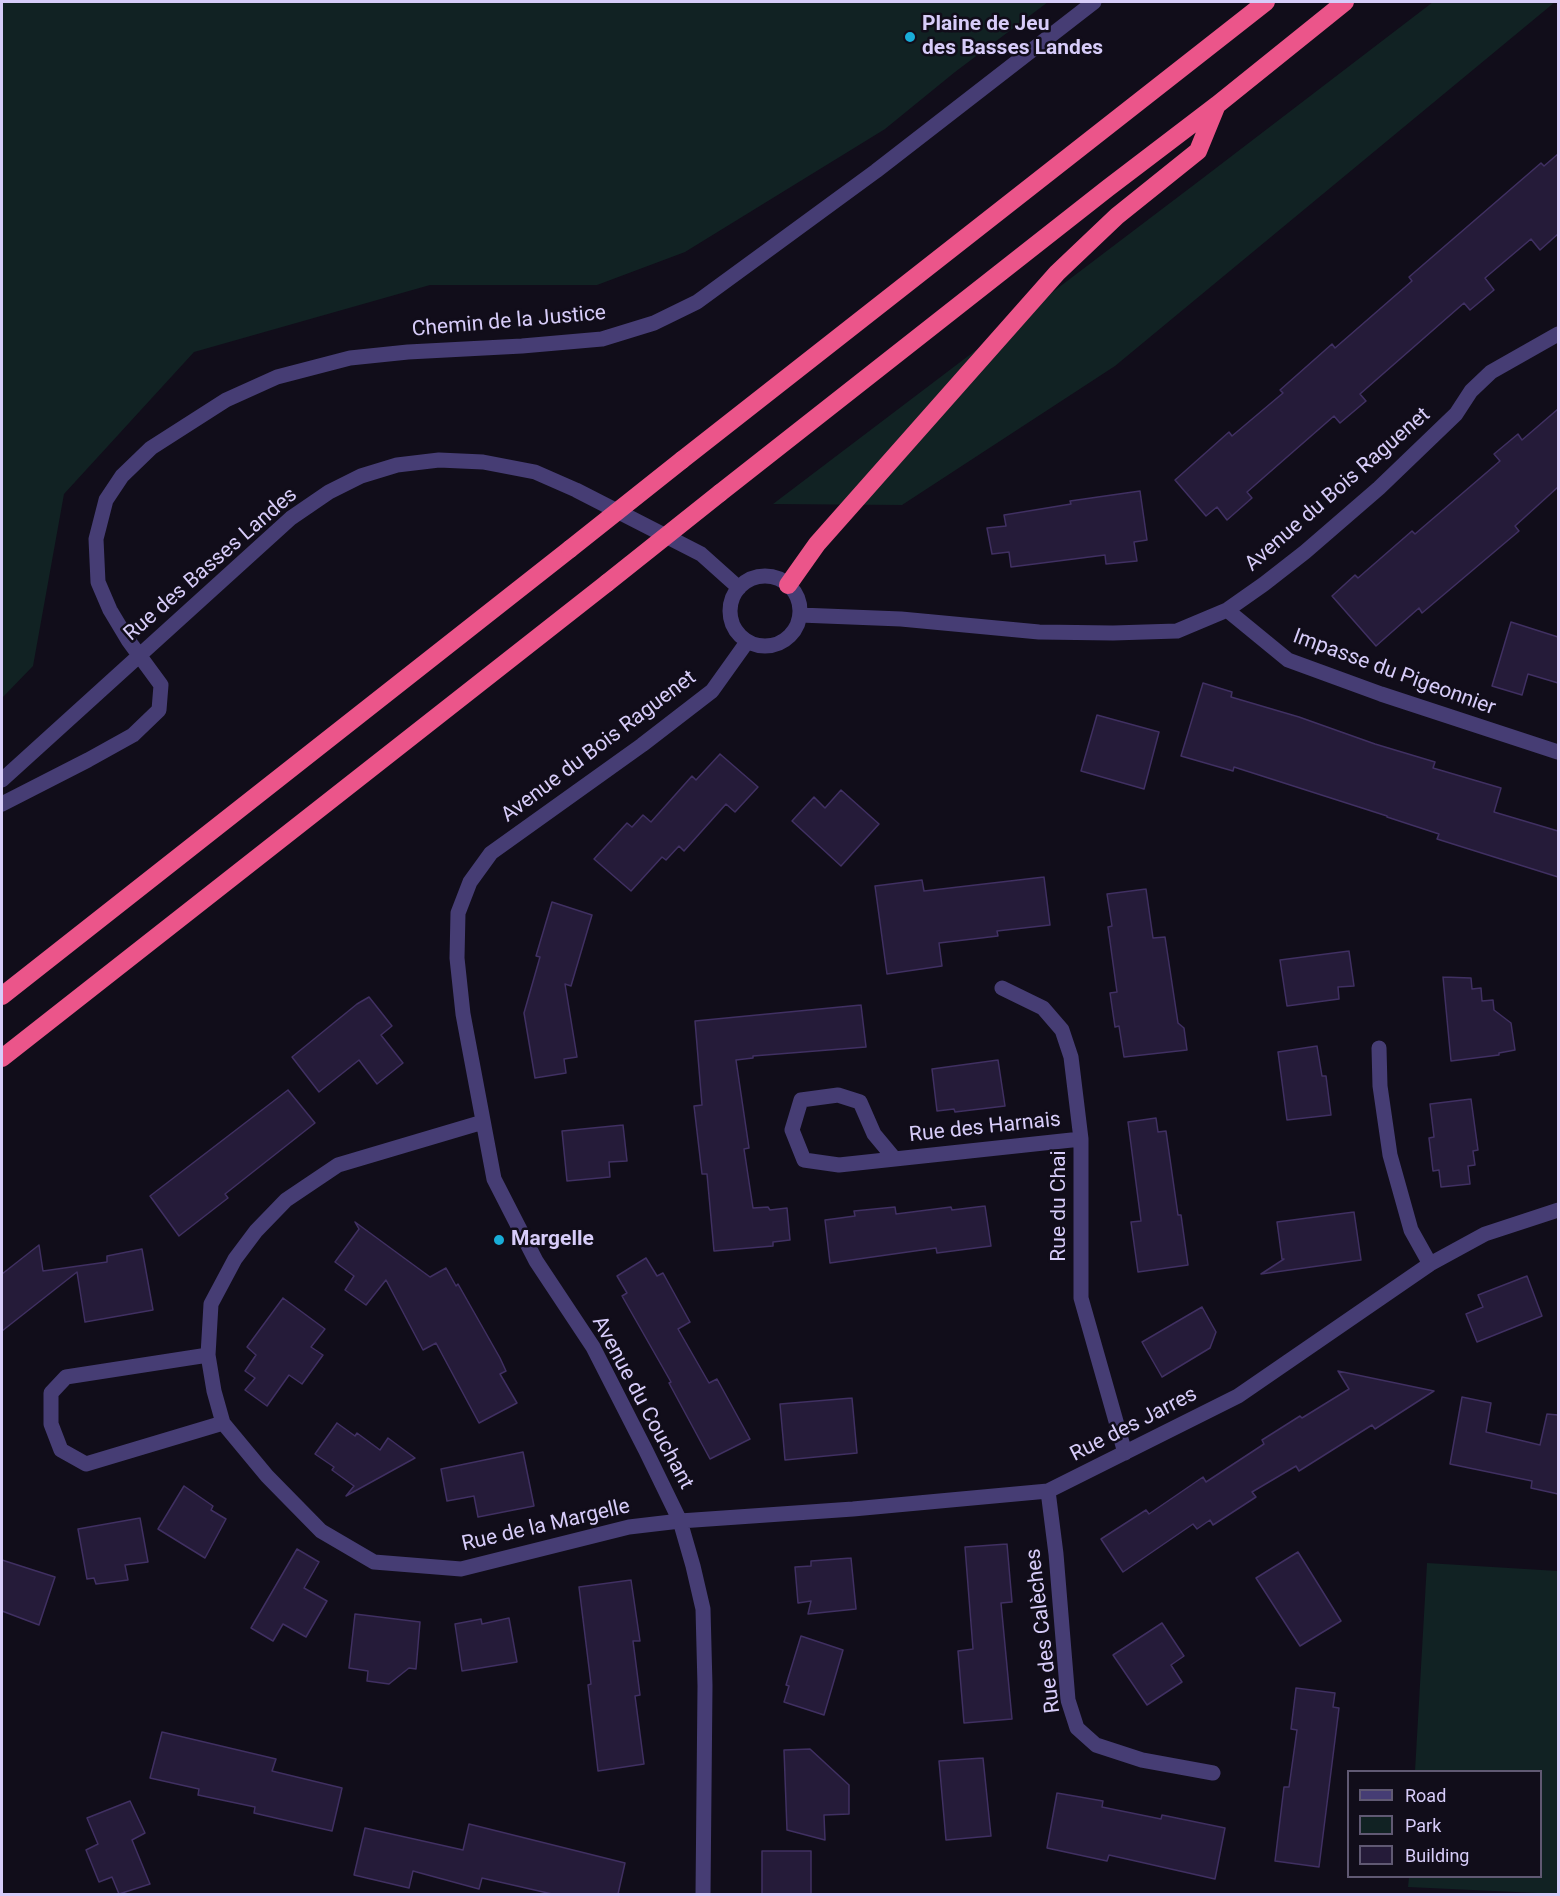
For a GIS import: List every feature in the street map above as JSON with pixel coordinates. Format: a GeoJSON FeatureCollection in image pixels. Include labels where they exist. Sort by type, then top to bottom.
{"type":"FeatureCollection","features":[{"type":"Feature","properties":{"kind":"highway"},"geometry":{"type":"LineString","coordinates":[[2,996],[1266,2]]}},
{"type":"Feature","properties":{"kind":"highway"},"geometry":{"type":"LineString","coordinates":[[2,1058],[1061,225],[1217,105],[1345,2]]}},
{"type":"Feature","properties":{"kind":"highway"},"geometry":{"type":"LineString","coordinates":[[788,585],[817,544],[1057,273],[1117,216],[1198,151],[1217,105]]}},
{"type":"Feature","properties":{"kind":"street","name":"Chemin de la Justice"},"geometry":{"type":"LineString","coordinates":[[2,804],[133,735],[159,710],[162,685],[128,640],[110,610],[98,582],[96,539],[106,500],[122,476],[151,448],[226,400],[277,377],[350,358],[602,339],[654,323],[697,302],[776,245],[885,164],[1094,2]]}},
{"type":"Feature","properties":{"kind":"street","name":"Avenue du Bois Raguenet"},"geometry":{"type":"LineString","coordinates":[[800,615],[901,619],[1039,632],[1177,631],[1227,610],[1305,552],[1379,488],[1456,414],[1472,391],[1491,372],[1558,334]]}},
{"type":"Feature","properties":{"kind":"street","name":"Rue des Basses Landes"},"geometry":{"type":"LineString","coordinates":[[2,780],[291,518],[329,492],[361,476],[397,465],[439,460],[483,462],[535,472],[576,490],[701,554],[739,588]]}},
{"type":"Feature","properties":{"kind":"street"},"geometry":{"type":"LineString","coordinates":[[768,576],[788,585],[800,604],[797,626],[790,636],[781,643],[770,646],[758,646],[747,642],[732,623],[730,611],[739,588],[747,581],[768,576]]}},
{"type":"Feature","properties":{"kind":"street","name":"Impasse du Pigeonnier"},"geometry":{"type":"LineString","coordinates":[[1227,610],[1288,660],[1558,752]]}},
{"type":"Feature","properties":{"kind":"street","name":"Avenue du Bois Raguenet"},"geometry":{"type":"LineString","coordinates":[[470,882],[490,853],[642,745],[712,691],[747,642]]}},
{"type":"Feature","properties":{"kind":"street","name":"Avenue du Couchant"},"geometry":{"type":"LineString","coordinates":[[470,882],[458,913],[457,958],[463,1014],[494,1179],[536,1261],[593,1347],[680,1521],[703,1609],[705,1686],[703,1894]]}},
{"type":"Feature","properties":{"kind":"street","name":"Rue du Chai"},"geometry":{"type":"LineString","coordinates":[[1002,988],[1044,1008],[1062,1030],[1071,1057],[1081,1139],[1081,1298],[1125,1453]]}},
{"type":"Feature","properties":{"kind":"street"},"geometry":{"type":"LineString","coordinates":[[1379,1048],[1380,1086],[1390,1155],[1411,1230],[1430,1264]]}},
{"type":"Feature","properties":{"kind":"street","name":"Rue des Harnais"},"geometry":{"type":"LineString","coordinates":[[894,1158],[874,1134],[860,1102],[838,1095],[801,1100],[792,1130],[804,1160],[839,1165],[1081,1139]]}},
{"type":"Feature","properties":{"kind":"street","name":"Rue de la Margelle"},"geometry":{"type":"LineString","coordinates":[[483,1122],[338,1165],[286,1200],[256,1231],[235,1259],[211,1304],[208,1355],[214,1391],[223,1423],[267,1476],[321,1531],[374,1562],[461,1569],[629,1527],[680,1521]]}},
{"type":"Feature","properties":{"kind":"street","name":"Rue des Jarres"},"geometry":{"type":"LineString","coordinates":[[680,1521],[853,1509],[1048,1491],[1238,1396],[1430,1264],[1485,1234],[1558,1212]]}},
{"type":"Feature","properties":{"kind":"street"},"geometry":{"type":"LineString","coordinates":[[208,1355],[66,1377],[51,1393],[51,1424],[61,1450],[86,1464],[223,1423]]}},
{"type":"Feature","properties":{"kind":"street","name":"Rue des Calèches"},"geometry":{"type":"LineString","coordinates":[[1048,1491],[1056,1554],[1068,1700],[1077,1728],[1096,1745],[1142,1760],[1214,1773]]}},
{"type":"Feature","properties":{"kind":"green space"},"geometry":{"type":"Polygon","coordinates":[[[2,2],[1048,2],[955,72],[885,129],[685,252],[597,285],[430,285],[194,352],[64,494],[33,666],[2,698],[2,2]]]}},
{"type":"Feature","properties":{"kind":"green space"},"geometry":{"type":"Polygon","coordinates":[[[1433,2],[1555,2],[1115,366],[902,505],[773,504],[1203,178],[1433,2]]]}},
{"type":"Feature","properties":{"kind":"green space"},"geometry":{"type":"Polygon","coordinates":[[[1427,1563],[1558,1571],[1558,1894],[1408,1887],[1409,1878],[1542,1878],[1542,1770],[1415,1770],[1427,1563]]]}},
{"type":"Feature","properties":{"kind":"building"},"geometry":{"type":"Polygon","coordinates":[[[1558,154],[1558,234],[1540,250],[1531,239],[1485,278],[1494,290],[1470,310],[1464,303],[1360,394],[1366,401],[1340,423],[1334,416],[1247,492],[1252,498],[1227,520],[1217,507],[1206,516],[1175,480],[1229,432],[1232,436],[1283,393],[1280,390],[1332,344],[1335,348],[1412,281],[1409,277],[1541,163],[1544,166],[1558,154]]]}},
{"type":"Feature","properties":{"kind":"building"},"geometry":{"type":"Polygon","coordinates":[[[1558,409],[1558,487],[1515,526],[1519,531],[1422,613],[1419,608],[1376,646],[1332,596],[1355,575],[1358,578],[1412,531],[1415,534],[1500,461],[1494,454],[1518,434],[1522,440],[1558,409]]]}},
{"type":"Feature","properties":{"kind":"building"},"geometry":{"type":"Polygon","coordinates":[[[1140,491],[1147,540],[1134,542],[1137,561],[1106,564],[1105,555],[1011,567],[1009,552],[992,554],[987,528],[1006,526],[1004,515],[1071,504],[1070,501],[1140,491]]]}},
{"type":"Feature","properties":{"kind":"building"},"geometry":{"type":"Polygon","coordinates":[[[1511,622],[1558,637],[1558,683],[1528,674],[1522,695],[1492,686],[1511,622]]]}},
{"type":"Feature","properties":{"kind":"building"},"geometry":{"type":"Polygon","coordinates":[[[1203,683],[1232,692],[1231,697],[1435,762],[1433,768],[1501,788],[1494,812],[1558,831],[1558,877],[1437,839],[1439,834],[1387,816],[1234,767],[1233,771],[1181,756],[1203,683]]]}},
{"type":"Feature","properties":{"kind":"building"},"geometry":{"type":"Polygon","coordinates":[[[1097,715],[1159,732],[1144,789],[1081,771],[1097,715]]]}},
{"type":"Feature","properties":{"kind":"building"},"geometry":{"type":"Polygon","coordinates":[[[720,754],[758,787],[735,812],[726,804],[684,851],[679,846],[666,860],[662,857],[631,891],[594,859],[627,823],[632,827],[643,815],[651,822],[692,776],[696,780],[720,754]]]}},
{"type":"Feature","properties":{"kind":"building"},"geometry":{"type":"Polygon","coordinates":[[[841,790],[879,824],[841,866],[792,821],[814,797],[825,808],[841,790]]]}},
{"type":"Feature","properties":{"kind":"building"},"geometry":{"type":"Polygon","coordinates":[[[1044,877],[1050,925],[997,931],[998,936],[939,943],[942,966],[887,974],[875,886],[922,880],[924,891],[1044,877]]]}},
{"type":"Feature","properties":{"kind":"building"},"geometry":{"type":"Polygon","coordinates":[[[1146,889],[1153,938],[1165,937],[1178,1023],[1184,1028],[1187,1050],[1124,1057],[1119,1026],[1115,1027],[1110,993],[1117,992],[1108,927],[1112,926],[1107,894],[1146,889]]]}},
{"type":"Feature","properties":{"kind":"building"},"geometry":{"type":"Polygon","coordinates":[[[552,902],[592,915],[571,986],[565,984],[577,1057],[564,1059],[566,1073],[535,1078],[524,1013],[540,957],[536,956],[552,902]]]}},
{"type":"Feature","properties":{"kind":"building"},"geometry":{"type":"Polygon","coordinates":[[[1349,951],[1354,986],[1338,987],[1339,999],[1287,1006],[1280,960],[1349,951]]]}},
{"type":"Feature","properties":{"kind":"building"},"geometry":{"type":"Polygon","coordinates":[[[1443,977],[1471,978],[1472,989],[1481,988],[1482,1001],[1493,1000],[1494,1010],[1511,1023],[1515,1050],[1499,1053],[1499,1055],[1451,1061],[1443,977]]]}},
{"type":"Feature","properties":{"kind":"building"},"geometry":{"type":"Polygon","coordinates":[[[369,997],[392,1026],[381,1035],[403,1063],[377,1084],[359,1060],[319,1092],[292,1057],[357,1004],[369,997]]]}},
{"type":"Feature","properties":{"kind":"building"},"geometry":{"type":"Polygon","coordinates":[[[861,1005],[866,1047],[753,1056],[753,1058],[736,1060],[749,1148],[744,1149],[753,1208],[768,1207],[770,1210],[787,1208],[790,1240],[773,1242],[773,1246],[714,1251],[707,1174],[702,1174],[694,1106],[702,1105],[695,1021],[861,1005]]]}},
{"type":"Feature","properties":{"kind":"building"},"geometry":{"type":"Polygon","coordinates":[[[1317,1046],[1322,1076],[1326,1076],[1331,1115],[1287,1120],[1278,1052],[1317,1046]]]}},
{"type":"Feature","properties":{"kind":"building"},"geometry":{"type":"Polygon","coordinates":[[[998,1060],[1005,1106],[955,1112],[954,1109],[937,1111],[932,1069],[998,1060]]]}},
{"type":"Feature","properties":{"kind":"building"},"geometry":{"type":"Polygon","coordinates":[[[288,1090],[315,1123],[225,1194],[228,1198],[179,1236],[150,1196],[288,1090]]]}},
{"type":"Feature","properties":{"kind":"building"},"geometry":{"type":"Polygon","coordinates":[[[1471,1099],[1478,1150],[1473,1151],[1475,1165],[1468,1166],[1470,1184],[1441,1187],[1439,1170],[1433,1171],[1429,1138],[1434,1137],[1430,1104],[1471,1099]]]}},
{"type":"Feature","properties":{"kind":"building"},"geometry":{"type":"Polygon","coordinates":[[[1156,1118],[1158,1132],[1166,1131],[1188,1265],[1138,1272],[1131,1222],[1141,1221],[1128,1122],[1156,1118]]]}},
{"type":"Feature","properties":{"kind":"building"},"geometry":{"type":"Polygon","coordinates":[[[623,1125],[627,1161],[609,1162],[610,1177],[567,1181],[562,1131],[623,1125]]]}},
{"type":"Feature","properties":{"kind":"building"},"geometry":{"type":"Polygon","coordinates":[[[985,1206],[991,1246],[937,1253],[936,1248],[830,1263],[825,1220],[855,1216],[854,1211],[895,1207],[896,1214],[951,1207],[952,1210],[985,1206]]]}},
{"type":"Feature","properties":{"kind":"building"},"geometry":{"type":"Polygon","coordinates":[[[1354,1212],[1361,1260],[1261,1274],[1284,1259],[1282,1259],[1277,1222],[1354,1212]]]}},
{"type":"Feature","properties":{"kind":"building"},"geometry":{"type":"Polygon","coordinates":[[[355,1222],[430,1277],[446,1268],[456,1286],[458,1284],[500,1358],[506,1371],[500,1374],[517,1403],[479,1423],[436,1343],[423,1350],[386,1280],[366,1305],[345,1290],[354,1276],[335,1262],[359,1229],[355,1222]]]}},
{"type":"Feature","properties":{"kind":"building"},"geometry":{"type":"Polygon","coordinates":[[[39,1245],[43,1271],[107,1262],[107,1256],[142,1249],[153,1310],[85,1322],[77,1272],[2,1331],[2,1274],[39,1245]]]}},
{"type":"Feature","properties":{"kind":"building"},"geometry":{"type":"Polygon","coordinates":[[[646,1258],[657,1276],[663,1273],[690,1322],[678,1329],[709,1383],[717,1379],[750,1439],[710,1459],[669,1383],[671,1382],[622,1296],[627,1293],[617,1276],[646,1258]]]}},
{"type":"Feature","properties":{"kind":"building"},"geometry":{"type":"Polygon","coordinates":[[[1527,1276],[1542,1316],[1477,1342],[1466,1314],[1483,1307],[1478,1295],[1527,1276]]]}},
{"type":"Feature","properties":{"kind":"building"},"geometry":{"type":"Polygon","coordinates":[[[283,1298],[325,1329],[311,1347],[323,1355],[302,1384],[289,1375],[267,1406],[245,1390],[255,1378],[245,1371],[256,1355],[247,1347],[283,1298]]]}},
{"type":"Feature","properties":{"kind":"building"},"geometry":{"type":"Polygon","coordinates":[[[1202,1307],[1216,1332],[1210,1348],[1162,1377],[1142,1342],[1202,1307]]]}},
{"type":"Feature","properties":{"kind":"building"},"geometry":{"type":"Polygon","coordinates":[[[1338,1371],[1434,1391],[1375,1429],[1372,1425],[1299,1471],[1296,1466],[1252,1492],[1256,1497],[1213,1525],[1210,1520],[1197,1529],[1193,1524],[1123,1572],[1101,1539],[1146,1510],[1149,1514],[1203,1477],[1206,1482],[1264,1444],[1262,1440],[1349,1389],[1338,1371]]]}},
{"type":"Feature","properties":{"kind":"building"},"geometry":{"type":"Polygon","coordinates":[[[1462,1397],[1491,1403],[1486,1432],[1540,1445],[1547,1414],[1558,1415],[1558,1494],[1531,1488],[1532,1481],[1450,1464],[1462,1397]]]}},
{"type":"Feature","properties":{"kind":"building"},"geometry":{"type":"Polygon","coordinates":[[[852,1398],[857,1453],[785,1460],[780,1404],[852,1398]]]}},
{"type":"Feature","properties":{"kind":"building"},"geometry":{"type":"Polygon","coordinates":[[[337,1423],[355,1436],[357,1433],[380,1450],[388,1438],[415,1458],[346,1496],[354,1486],[332,1470],[334,1467],[315,1454],[337,1423]]]}},
{"type":"Feature","properties":{"kind":"building"},"geometry":{"type":"Polygon","coordinates":[[[523,1452],[534,1506],[478,1517],[474,1496],[447,1501],[441,1469],[523,1452]]]}},
{"type":"Feature","properties":{"kind":"building"},"geometry":{"type":"Polygon","coordinates":[[[184,1486],[213,1506],[211,1510],[226,1519],[205,1558],[158,1529],[184,1486]]]}},
{"type":"Feature","properties":{"kind":"building"},"geometry":{"type":"Polygon","coordinates":[[[140,1518],[148,1562],[125,1565],[128,1580],[96,1584],[94,1578],[87,1579],[78,1529],[140,1518]]]}},
{"type":"Feature","properties":{"kind":"building"},"geometry":{"type":"Polygon","coordinates":[[[1007,1544],[1012,1602],[1001,1603],[1012,1719],[964,1723],[958,1651],[973,1649],[965,1547],[1007,1544]]]}},
{"type":"Feature","properties":{"kind":"building"},"geometry":{"type":"Polygon","coordinates":[[[297,1549],[319,1562],[304,1588],[327,1601],[306,1637],[283,1624],[273,1641],[251,1628],[297,1549]]]}},
{"type":"Feature","properties":{"kind":"building"},"geometry":{"type":"Polygon","coordinates":[[[1298,1552],[1341,1621],[1300,1646],[1256,1578],[1298,1552]]]}},
{"type":"Feature","properties":{"kind":"building"},"geometry":{"type":"Polygon","coordinates":[[[851,1558],[856,1609],[808,1614],[811,1601],[798,1603],[795,1567],[811,1566],[811,1561],[851,1558]]]}},
{"type":"Feature","properties":{"kind":"building"},"geometry":{"type":"Polygon","coordinates":[[[2,1560],[55,1577],[39,1625],[2,1611],[2,1560]]]}},
{"type":"Feature","properties":{"kind":"building"},"geometry":{"type":"Polygon","coordinates":[[[631,1580],[640,1641],[633,1641],[640,1695],[635,1696],[644,1764],[598,1771],[588,1685],[591,1684],[579,1587],[631,1580]]]}},
{"type":"Feature","properties":{"kind":"building"},"geometry":{"type":"Polygon","coordinates":[[[355,1614],[420,1622],[416,1669],[409,1668],[389,1684],[367,1681],[368,1671],[349,1668],[355,1614]]]}},
{"type":"Feature","properties":{"kind":"building"},"geometry":{"type":"Polygon","coordinates":[[[509,1618],[517,1662],[462,1671],[455,1624],[481,1619],[482,1624],[509,1618]]]}},
{"type":"Feature","properties":{"kind":"building"},"geometry":{"type":"Polygon","coordinates":[[[1162,1623],[1184,1656],[1171,1665],[1182,1682],[1147,1705],[1113,1655],[1162,1623]]]}},
{"type":"Feature","properties":{"kind":"building"},"geometry":{"type":"Polygon","coordinates":[[[801,1636],[843,1650],[824,1715],[784,1702],[789,1686],[786,1685],[801,1636]]]}},
{"type":"Feature","properties":{"kind":"building"},"geometry":{"type":"Polygon","coordinates":[[[1296,1688],[1335,1693],[1333,1707],[1339,1708],[1319,1867],[1275,1861],[1284,1787],[1289,1787],[1297,1730],[1291,1729],[1296,1688]]]}},
{"type":"Feature","properties":{"kind":"building"},"geometry":{"type":"Polygon","coordinates":[[[162,1732],[276,1759],[272,1771],[342,1788],[332,1831],[254,1813],[255,1807],[198,1795],[199,1789],[150,1778],[162,1732]]]}},
{"type":"Feature","properties":{"kind":"building"},"geometry":{"type":"Polygon","coordinates":[[[810,1749],[849,1785],[849,1814],[824,1815],[825,1840],[787,1830],[784,1750],[810,1749]]]}},
{"type":"Feature","properties":{"kind":"building"},"geometry":{"type":"Polygon","coordinates":[[[983,1758],[991,1836],[946,1840],[939,1761],[983,1758]]]}},
{"type":"Feature","properties":{"kind":"building"},"geometry":{"type":"Polygon","coordinates":[[[1057,1793],[1103,1801],[1102,1807],[1161,1819],[1162,1815],[1225,1828],[1215,1879],[1109,1855],[1107,1861],[1047,1848],[1057,1793]]]}},
{"type":"Feature","properties":{"kind":"building"},"geometry":{"type":"Polygon","coordinates":[[[130,1801],[145,1833],[132,1840],[150,1884],[119,1894],[112,1877],[99,1882],[86,1850],[98,1844],[87,1818],[130,1801]]]}},
{"type":"Feature","properties":{"kind":"building"},"geometry":{"type":"Polygon","coordinates":[[[469,1824],[625,1863],[618,1894],[552,1894],[482,1878],[479,1889],[413,1871],[409,1888],[354,1875],[365,1828],[463,1850],[469,1824]]]}},
{"type":"Feature","properties":{"kind":"building"},"geometry":{"type":"Polygon","coordinates":[[[762,1851],[811,1851],[811,1894],[762,1894],[762,1851]]]}},
{"type":"Feature","properties":{"kind":"place","name":"Plaine de Jeu des Basses Landes"},"geometry":{"type":"Point","coordinates":[910,37]}},
{"type":"Feature","properties":{"kind":"place","name":"Margelle"},"geometry":{"type":"Point","coordinates":[499,1240]}}]}
